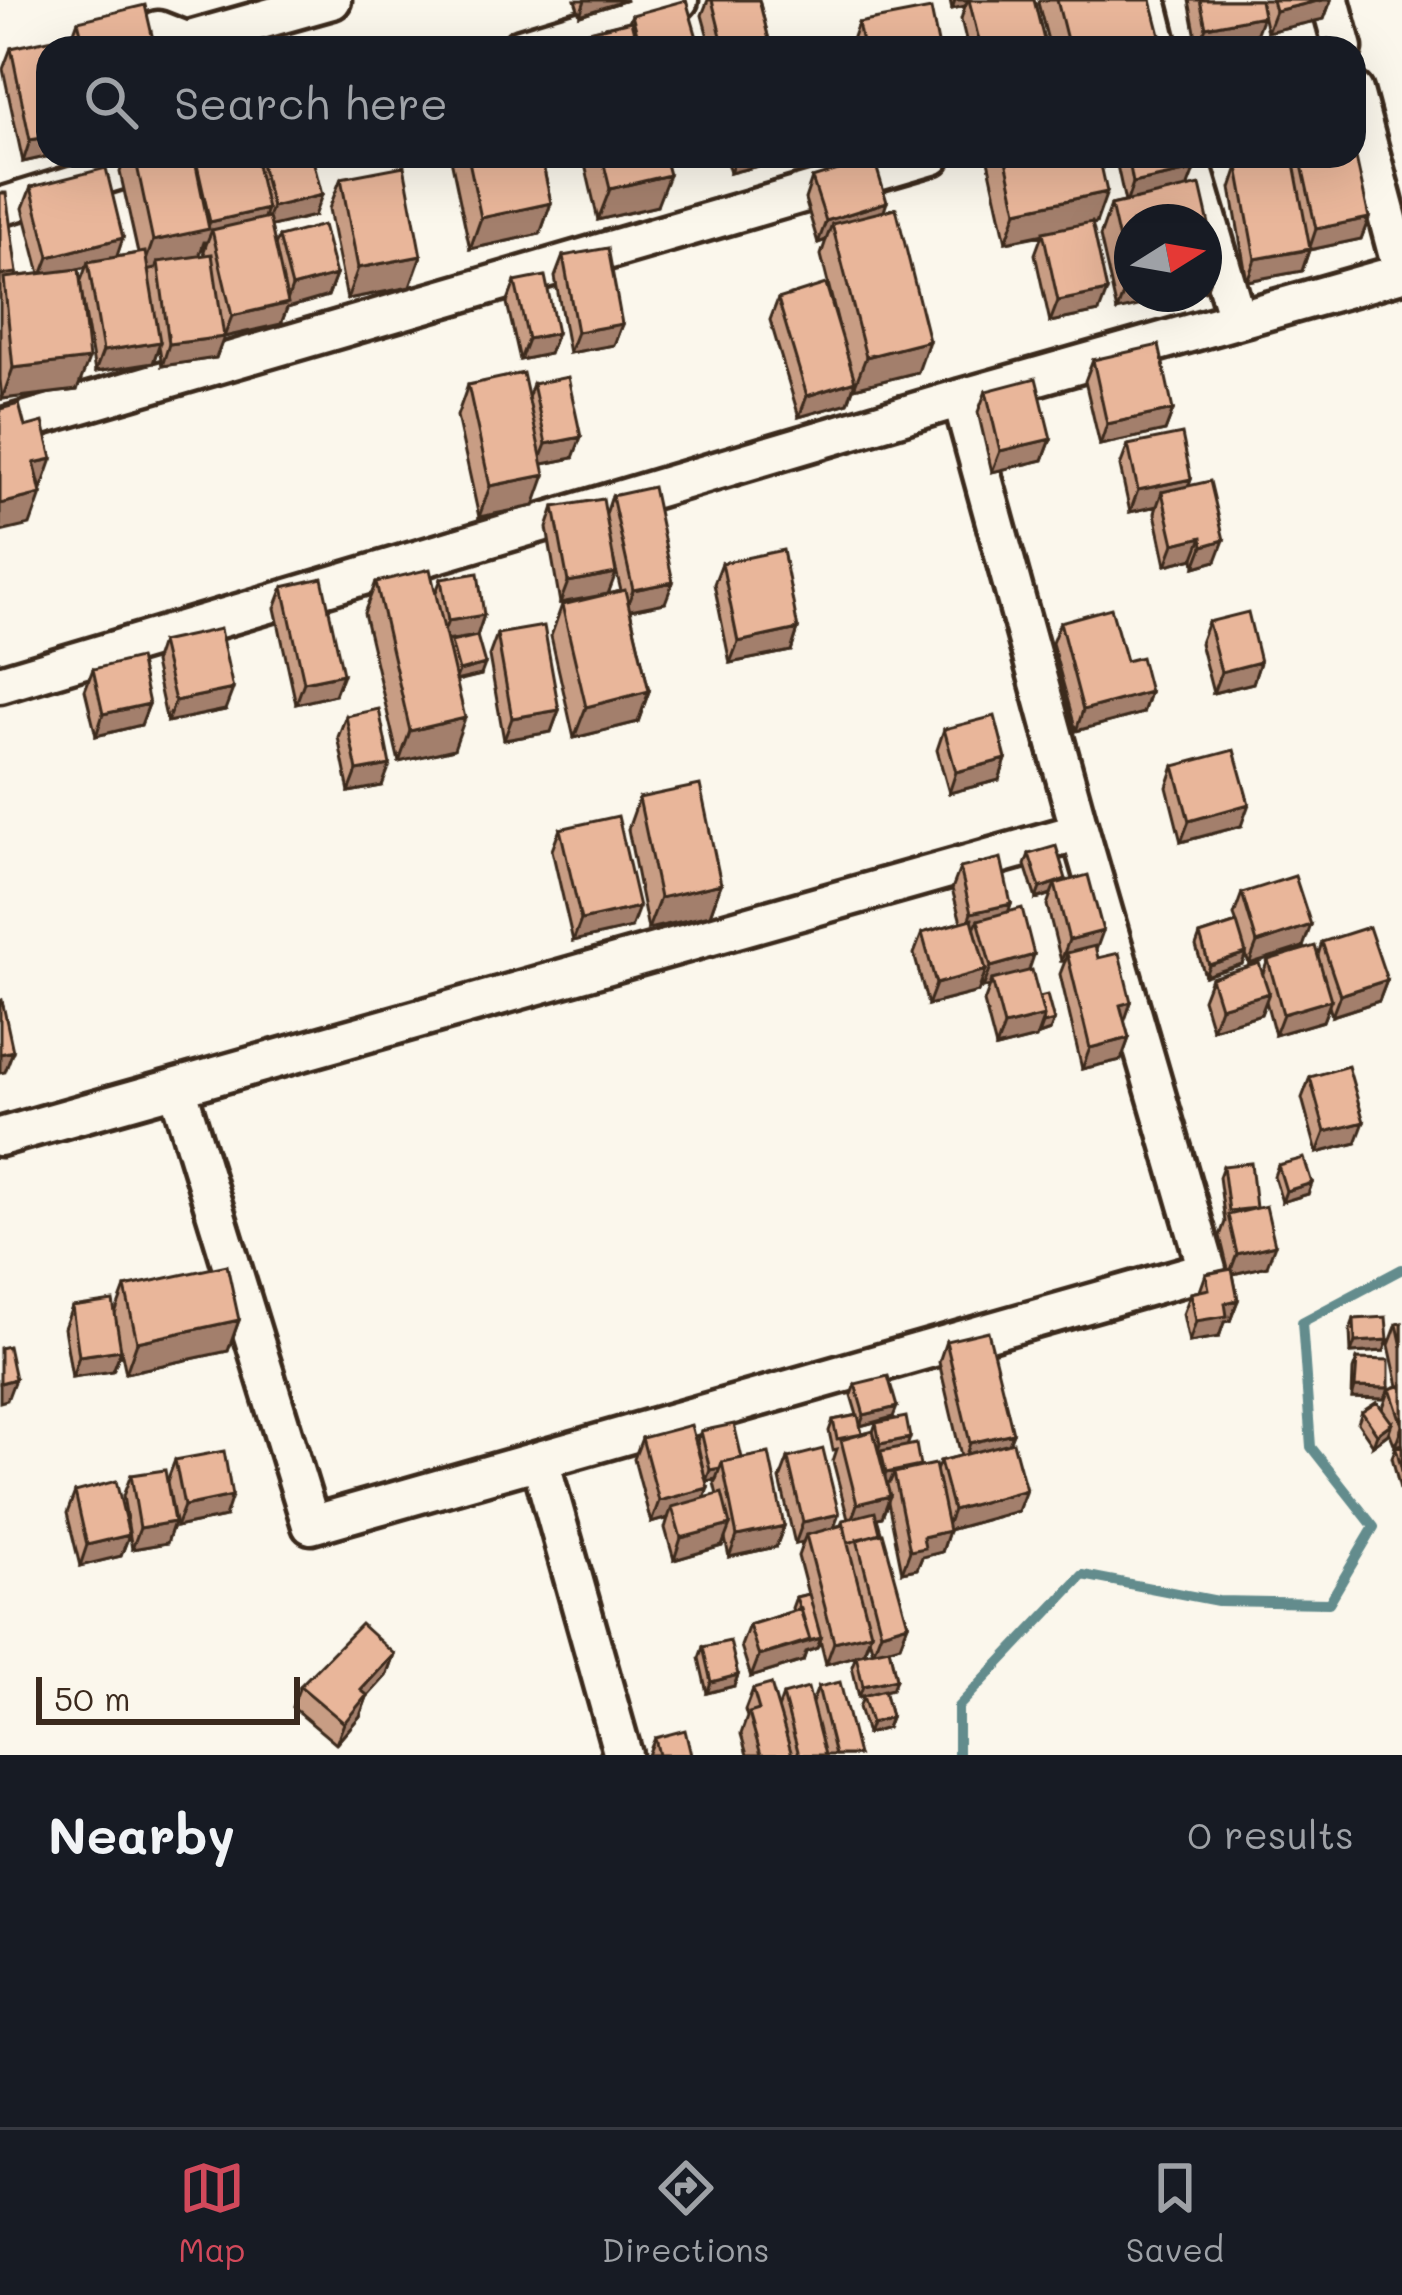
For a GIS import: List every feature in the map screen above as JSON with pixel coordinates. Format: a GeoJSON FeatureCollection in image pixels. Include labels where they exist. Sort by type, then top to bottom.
{"type":"FeatureCollection","features":[{"type":"Feature","properties":{"kind":"street"},"geometry":{"type":"LineString","coordinates":[[204,36],[332,0]]}},
{"type":"Feature","properties":{"kind":"street"},"geometry":{"type":"LineString","coordinates":[[560,36],[679,0]]}},
{"type":"Feature","properties":{"kind":"street"},"geometry":{"type":"LineString","coordinates":[[1147,0],[1156,36]]}},
{"type":"Feature","properties":{"kind":"street"},"geometry":{"type":"LineString","coordinates":[[1330,0],[1340,36]]}},
{"type":"Feature","properties":{"kind":"street"},"geometry":{"type":"LineString","coordinates":[[158,30],[173,36]]}},
{"type":"Feature","properties":{"kind":"street"},"geometry":{"type":"LineString","coordinates":[[0,684],[961,398],[1402,273],[1366,136]]}},
{"type":"Feature","properties":{"kind":"street"},"geometry":{"type":"LineString","coordinates":[[0,207],[127,168]]}},
{"type":"Feature","properties":{"kind":"street"},"geometry":{"type":"LineString","coordinates":[[0,428],[891,168]]}},
{"type":"Feature","properties":{"kind":"street"},"geometry":{"type":"LineString","coordinates":[[1193,168],[1237,319]]}},
{"type":"Feature","properties":{"kind":"street"},"geometry":{"type":"LineString","coordinates":[[177,1087],[311,1525],[1207,1270],[961,398]]}},
{"type":"Feature","properties":{"kind":"street"},"geometry":{"type":"LineString","coordinates":[[0,1137],[1080,832]]}},
{"type":"Feature","properties":{"kind":"street"},"geometry":{"type":"LineString","coordinates":[[540,1460],[622,1755]]}},
{"type":"Feature","properties":{"kind":"building"},"geometry":{"type":"Polygon","coordinates":[[[686,0],[696,36],[638,36],[632,15],[686,0]]]}},
{"type":"Feature","properties":{"kind":"building"},"geometry":{"type":"Polygon","coordinates":[[[712,0],[759,0],[768,36],[721,36],[712,0]]]}},
{"type":"Feature","properties":{"kind":"building"},"geometry":{"type":"Polygon","coordinates":[[[969,0],[1034,0],[1043,36],[978,36],[969,0]]]}},
{"type":"Feature","properties":{"kind":"building"},"geometry":{"type":"Polygon","coordinates":[[[1057,0],[1151,0],[1160,35],[1156,36],[1066,36],[1057,0]]]}},
{"type":"Feature","properties":{"kind":"building"},"geometry":{"type":"Polygon","coordinates":[[[1200,0],[1260,0],[1263,16],[1206,27],[1200,0]]]}},
{"type":"Feature","properties":{"kind":"building"},"geometry":{"type":"Polygon","coordinates":[[[1272,0],[1322,0],[1275,11],[1272,0]]]}},
{"type":"Feature","properties":{"kind":"building"},"geometry":{"type":"Polygon","coordinates":[[[145,5],[152,36],[82,36],[78,21],[145,5]]]}},
{"type":"Feature","properties":{"kind":"building"},"geometry":{"type":"Polygon","coordinates":[[[931,9],[937,36],[861,36],[858,23],[931,9]]]}},
{"type":"Feature","properties":{"kind":"building"},"geometry":{"type":"Polygon","coordinates":[[[631,21],[635,36],[573,36],[631,21]]]}},
{"type":"Feature","properties":{"kind":"building"},"geometry":{"type":"Polygon","coordinates":[[[36,43],[36,139],[30,140],[11,48],[36,43]]]}},
{"type":"Feature","properties":{"kind":"building"},"geometry":{"type":"Polygon","coordinates":[[[106,168],[123,238],[49,257],[31,187],[106,168]]]}},
{"type":"Feature","properties":{"kind":"building"},"geometry":{"type":"Polygon","coordinates":[[[138,168],[196,168],[209,229],[153,241],[138,168]]]}},
{"type":"Feature","properties":{"kind":"building"},"geometry":{"type":"Polygon","coordinates":[[[198,168],[258,168],[267,209],[210,222],[198,168]]]}},
{"type":"Feature","properties":{"kind":"building"},"geometry":{"type":"Polygon","coordinates":[[[262,168],[315,168],[322,195],[272,207],[262,168]]]}},
{"type":"Feature","properties":{"kind":"building"},"geometry":{"type":"Polygon","coordinates":[[[404,168],[421,256],[358,268],[341,178],[404,168]]]}},
{"type":"Feature","properties":{"kind":"building"},"geometry":{"type":"Polygon","coordinates":[[[471,168],[544,168],[551,203],[481,218],[471,168]]]}},
{"type":"Feature","properties":{"kind":"building"},"geometry":{"type":"Polygon","coordinates":[[[605,168],[667,168],[669,175],[610,189],[605,168]]]}},
{"type":"Feature","properties":{"kind":"building"},"geometry":{"type":"Polygon","coordinates":[[[845,168],[877,168],[887,202],[826,221],[812,178],[845,168]]]}},
{"type":"Feature","properties":{"kind":"building"},"geometry":{"type":"Polygon","coordinates":[[[1008,168],[1102,168],[1107,192],[1017,211],[1008,168]]]}},
{"type":"Feature","properties":{"kind":"building"},"geometry":{"type":"Polygon","coordinates":[[[1130,168],[1194,168],[1194,170],[1133,183],[1130,168]]]}},
{"type":"Feature","properties":{"kind":"building"},"geometry":{"type":"Polygon","coordinates":[[[1238,168],[1295,168],[1310,249],[1255,259],[1238,168]]]}},
{"type":"Feature","properties":{"kind":"building"},"geometry":{"type":"Polygon","coordinates":[[[1303,168],[1358,168],[1369,218],[1316,229],[1303,168]]]}},
{"type":"Feature","properties":{"kind":"building"},"geometry":{"type":"Polygon","coordinates":[[[1200,185],[1204,204],[1115,204],[1200,185]]]}},
{"type":"Feature","properties":{"kind":"building"},"geometry":{"type":"Polygon","coordinates":[[[0,193],[6,193],[17,273],[0,275],[0,193]]]}},
{"type":"Feature","properties":{"kind":"building"},"geometry":{"type":"Polygon","coordinates":[[[896,208],[929,341],[866,357],[832,224],[896,208]]]}},
{"type":"Feature","properties":{"kind":"building"},"geometry":{"type":"Polygon","coordinates":[[[269,217],[288,303],[232,316],[212,230],[269,217]]]}},
{"type":"Feature","properties":{"kind":"building"},"geometry":{"type":"Polygon","coordinates":[[[1092,222],[1107,291],[1058,301],[1043,232],[1092,222]]]}},
{"type":"Feature","properties":{"kind":"building"},"geometry":{"type":"Polygon","coordinates":[[[323,225],[336,275],[292,287],[279,237],[323,225]]]}},
{"type":"Feature","properties":{"kind":"building"},"geometry":{"type":"Polygon","coordinates":[[[608,248],[622,324],[577,332],[563,256],[608,248]]]}},
{"type":"Feature","properties":{"kind":"building"},"geometry":{"type":"Polygon","coordinates":[[[145,252],[160,342],[103,351],[88,262],[145,252]]]}},
{"type":"Feature","properties":{"kind":"building"},"geometry":{"type":"Polygon","coordinates":[[[212,254],[224,337],[169,344],[158,262],[212,254]]]}},
{"type":"Feature","properties":{"kind":"building"},"geometry":{"type":"Polygon","coordinates":[[[79,269],[89,359],[13,368],[4,278],[79,269]]]}},
{"type":"Feature","properties":{"kind":"building"},"geometry":{"type":"Polygon","coordinates":[[[545,276],[557,333],[528,339],[515,282],[545,276]]]}},
{"type":"Feature","properties":{"kind":"building"},"geometry":{"type":"Polygon","coordinates":[[[826,284],[855,381],[807,396],[778,299],[826,284]]]}},
{"type":"Feature","properties":{"kind":"building"},"geometry":{"type":"Polygon","coordinates":[[[1159,345],[1173,410],[1107,424],[1093,360],[1159,345]]]}},
{"type":"Feature","properties":{"kind":"building"},"geometry":{"type":"Polygon","coordinates":[[[523,373],[545,475],[490,486],[468,385],[523,373]]]}},
{"type":"Feature","properties":{"kind":"building"},"geometry":{"type":"Polygon","coordinates":[[[568,377],[581,437],[546,444],[533,384],[568,377]]]}},
{"type":"Feature","properties":{"kind":"building"},"geometry":{"type":"Polygon","coordinates":[[[1036,378],[1051,439],[1000,451],[986,391],[1036,378]]]}},
{"type":"Feature","properties":{"kind":"building"},"geometry":{"type":"Polygon","coordinates":[[[19,404],[25,427],[43,422],[52,459],[34,463],[41,494],[0,504],[0,409],[19,404]]]}},
{"type":"Feature","properties":{"kind":"building"},"geometry":{"type":"Polygon","coordinates":[[[1182,434],[1191,479],[1138,490],[1128,445],[1182,434]]]}},
{"type":"Feature","properties":{"kind":"building"},"geometry":{"type":"Polygon","coordinates":[[[1210,481],[1224,540],[1203,546],[1202,537],[1174,544],[1162,492],[1210,481]]]}},
{"type":"Feature","properties":{"kind":"building"},"geometry":{"type":"Polygon","coordinates":[[[653,487],[673,582],[633,590],[612,496],[653,487]]]}},
{"type":"Feature","properties":{"kind":"building"},"geometry":{"type":"Polygon","coordinates":[[[603,499],[616,573],[568,582],[554,507],[603,499]]]}},
{"type":"Feature","properties":{"kind":"building"},"geometry":{"type":"Polygon","coordinates":[[[783,550],[798,629],[738,642],[722,563],[783,550]]]}},
{"type":"Feature","properties":{"kind":"building"},"geometry":{"type":"Polygon","coordinates":[[[430,569],[465,718],[410,731],[376,582],[430,569]]]}},
{"type":"Feature","properties":{"kind":"building"},"geometry":{"type":"Polygon","coordinates":[[[478,573],[484,615],[448,621],[441,579],[478,573]]]}},
{"type":"Feature","properties":{"kind":"building"},"geometry":{"type":"Polygon","coordinates":[[[322,578],[343,674],[304,682],[283,587],[322,578]]]}},
{"type":"Feature","properties":{"kind":"building"},"geometry":{"type":"Polygon","coordinates":[[[625,590],[649,691],[586,707],[562,605],[625,590]]]}},
{"type":"Feature","properties":{"kind":"building"},"geometry":{"type":"Polygon","coordinates":[[[1111,608],[1126,661],[1141,657],[1150,692],[1083,710],[1060,622],[1111,608]]]}},
{"type":"Feature","properties":{"kind":"building"},"geometry":{"type":"Polygon","coordinates":[[[1248,612],[1260,662],[1221,672],[1208,622],[1248,612]]]}},
{"type":"Feature","properties":{"kind":"building"},"geometry":{"type":"Polygon","coordinates":[[[544,626],[559,710],[512,718],[497,634],[544,626]]]}},
{"type":"Feature","properties":{"kind":"building"},"geometry":{"type":"Polygon","coordinates":[[[220,629],[233,689],[175,701],[161,642],[220,629]]]}},
{"type":"Feature","properties":{"kind":"building"},"geometry":{"type":"Polygon","coordinates":[[[477,636],[485,664],[459,671],[451,642],[477,636]]]}},
{"type":"Feature","properties":{"kind":"building"},"geometry":{"type":"Polygon","coordinates":[[[139,658],[149,704],[103,714],[93,669],[139,658]]]}},
{"type":"Feature","properties":{"kind":"building"},"geometry":{"type":"Polygon","coordinates":[[[379,709],[390,765],[357,771],[346,716],[379,709]]]}},
{"type":"Feature","properties":{"kind":"building"},"geometry":{"type":"Polygon","coordinates":[[[995,716],[1006,759],[956,772],[944,729],[995,716]]]}},
{"type":"Feature","properties":{"kind":"building"},"geometry":{"type":"Polygon","coordinates":[[[1234,750],[1249,804],[1189,821],[1174,766],[1234,750]]]}},
{"type":"Feature","properties":{"kind":"building"},"geometry":{"type":"Polygon","coordinates":[[[700,785],[721,884],[660,898],[639,798],[700,785]]]}},
{"type":"Feature","properties":{"kind":"building"},"geometry":{"type":"Polygon","coordinates":[[[618,816],[639,907],[581,920],[560,829],[618,816]]]}},
{"type":"Feature","properties":{"kind":"building"},"geometry":{"type":"Polygon","coordinates":[[[1056,846],[1066,879],[1040,888],[1029,854],[1056,846]]]}},
{"type":"Feature","properties":{"kind":"building"},"geometry":{"type":"Polygon","coordinates":[[[1001,858],[1011,904],[971,913],[960,868],[1001,858]]]}},
{"type":"Feature","properties":{"kind":"building"},"geometry":{"type":"Polygon","coordinates":[[[1088,875],[1103,931],[1069,940],[1055,884],[1088,875]]]}},
{"type":"Feature","properties":{"kind":"building"},"geometry":{"type":"Polygon","coordinates":[[[1295,876],[1311,925],[1257,943],[1242,893],[1295,876]]]}},
{"type":"Feature","properties":{"kind":"building"},"geometry":{"type":"Polygon","coordinates":[[[1022,908],[1034,955],[991,967],[978,920],[1022,908]]]}},
{"type":"Feature","properties":{"kind":"building"},"geometry":{"type":"Polygon","coordinates":[[[972,919],[986,970],[936,984],[922,933],[972,919]]]}},
{"type":"Feature","properties":{"kind":"building"},"geometry":{"type":"Polygon","coordinates":[[[1237,923],[1246,953],[1209,965],[1200,935],[1237,923]]]}},
{"type":"Feature","properties":{"kind":"building"},"geometry":{"type":"Polygon","coordinates":[[[1369,927],[1387,980],[1340,995],[1322,942],[1369,927]]]}},
{"type":"Feature","properties":{"kind":"building"},"geometry":{"type":"Polygon","coordinates":[[[1095,946],[1098,958],[1119,953],[1131,1002],[1120,1005],[1129,1038],[1090,1048],[1067,953],[1095,946]]]}},
{"type":"Feature","properties":{"kind":"building"},"geometry":{"type":"Polygon","coordinates":[[[1315,946],[1331,1000],[1283,1014],[1268,960],[1315,946]]]}},
{"type":"Feature","properties":{"kind":"building"},"geometry":{"type":"Polygon","coordinates":[[[1259,963],[1269,993],[1220,1007],[1211,978],[1259,963]]]}},
{"type":"Feature","properties":{"kind":"building"},"geometry":{"type":"Polygon","coordinates":[[[1032,970],[1044,1016],[1004,1026],[992,980],[1032,970]]]}},
{"type":"Feature","properties":{"kind":"building"},"geometry":{"type":"Polygon","coordinates":[[[1047,995],[1054,1021],[1043,1024],[1039,997],[1047,995]]]}},
{"type":"Feature","properties":{"kind":"building"},"geometry":{"type":"Polygon","coordinates":[[[0,1001],[13,1051],[0,1054],[0,1001]]]}},
{"type":"Feature","properties":{"kind":"building"},"geometry":{"type":"Polygon","coordinates":[[[1348,1066],[1364,1122],[1325,1132],[1310,1077],[1348,1066]]]}},
{"type":"Feature","properties":{"kind":"building"},"geometry":{"type":"Polygon","coordinates":[[[1304,1158],[1312,1183],[1286,1191],[1278,1165],[1304,1158]]]}},
{"type":"Feature","properties":{"kind":"building"},"geometry":{"type":"Polygon","coordinates":[[[1251,1163],[1256,1208],[1229,1211],[1223,1166],[1251,1163]]]}},
{"type":"Feature","properties":{"kind":"building"},"geometry":{"type":"Polygon","coordinates":[[[1266,1206],[1275,1245],[1237,1254],[1228,1215],[1266,1206]]]}},
{"type":"Feature","properties":{"kind":"building"},"geometry":{"type":"Polygon","coordinates":[[[227,1265],[239,1320],[137,1342],[125,1287],[227,1265]]]}},
{"type":"Feature","properties":{"kind":"building"},"geometry":{"type":"Polygon","coordinates":[[[1232,1269],[1238,1300],[1225,1303],[1227,1316],[1196,1321],[1191,1293],[1209,1289],[1206,1274],[1232,1269]]]}},
{"type":"Feature","properties":{"kind":"building"},"geometry":{"type":"Polygon","coordinates":[[[113,1301],[121,1350],[79,1356],[72,1307],[113,1301]]]}},
{"type":"Feature","properties":{"kind":"building"},"geometry":{"type":"Polygon","coordinates":[[[1386,1317],[1388,1340],[1355,1342],[1354,1319],[1386,1317]]]}},
{"type":"Feature","properties":{"kind":"building"},"geometry":{"type":"Polygon","coordinates":[[[988,1331],[1013,1433],[970,1443],[946,1341],[988,1331]]]}},
{"type":"Feature","properties":{"kind":"building"},"geometry":{"type":"Polygon","coordinates":[[[8,1346],[15,1379],[0,1383],[0,1348],[8,1346]]]}},
{"type":"Feature","properties":{"kind":"building"},"geometry":{"type":"Polygon","coordinates":[[[1357,1359],[1389,1360],[1389,1388],[1355,1387],[1357,1359]]]}},
{"type":"Feature","properties":{"kind":"building"},"geometry":{"type":"Polygon","coordinates":[[[888,1376],[897,1407],[864,1415],[855,1384],[888,1376]]]}},
{"type":"Feature","properties":{"kind":"building"},"geometry":{"type":"Polygon","coordinates":[[[1402,1385],[1402,1425],[1390,1389],[1402,1385]]]}},
{"type":"Feature","properties":{"kind":"building"},"geometry":{"type":"Polygon","coordinates":[[[1377,1402],[1392,1423],[1377,1434],[1362,1412],[1377,1402]]]}},
{"type":"Feature","properties":{"kind":"building"},"geometry":{"type":"Polygon","coordinates":[[[858,1415],[862,1434],[837,1439],[833,1420],[858,1415]]]}},
{"type":"Feature","properties":{"kind":"building"},"geometry":{"type":"Polygon","coordinates":[[[906,1417],[910,1438],[880,1444],[876,1423],[906,1417]]]}},
{"type":"Feature","properties":{"kind":"building"},"geometry":{"type":"Polygon","coordinates":[[[734,1424],[742,1458],[710,1470],[701,1431],[734,1424]]]}},
{"type":"Feature","properties":{"kind":"building"},"geometry":{"type":"Polygon","coordinates":[[[691,1425],[708,1488],[659,1501],[642,1438],[691,1425]]]}},
{"type":"Feature","properties":{"kind":"building"},"geometry":{"type":"Polygon","coordinates":[[[873,1431],[890,1496],[857,1504],[841,1440],[873,1431]]]}},
{"type":"Feature","properties":{"kind":"building"},"geometry":{"type":"Polygon","coordinates":[[[1013,1442],[1026,1490],[953,1510],[940,1461],[1013,1442]]]}},
{"type":"Feature","properties":{"kind":"building"},"geometry":{"type":"Polygon","coordinates":[[[916,1444],[920,1466],[886,1473],[881,1451],[916,1444]]]}},
{"type":"Feature","properties":{"kind":"building"},"geometry":{"type":"Polygon","coordinates":[[[823,1449],[839,1514],[803,1522],[788,1458],[823,1449]]]}},
{"type":"Feature","properties":{"kind":"building"},"geometry":{"type":"Polygon","coordinates":[[[224,1451],[232,1496],[184,1506],[175,1460],[224,1451]]]}},
{"type":"Feature","properties":{"kind":"building"},"geometry":{"type":"Polygon","coordinates":[[[769,1453],[784,1526],[737,1536],[722,1462],[769,1453]]]}},
{"type":"Feature","properties":{"kind":"building"},"geometry":{"type":"Polygon","coordinates":[[[935,1464],[949,1531],[923,1537],[925,1548],[910,1551],[894,1473],[935,1464]]]}},
{"type":"Feature","properties":{"kind":"building"},"geometry":{"type":"Polygon","coordinates":[[[165,1470],[174,1522],[140,1528],[131,1475],[165,1470]]]}},
{"type":"Feature","properties":{"kind":"building"},"geometry":{"type":"Polygon","coordinates":[[[116,1481],[129,1535],[87,1545],[75,1492],[116,1481]]]}},
{"type":"Feature","properties":{"kind":"building"},"geometry":{"type":"Polygon","coordinates":[[[722,1493],[730,1525],[681,1538],[672,1507],[722,1493]]]}},
{"type":"Feature","properties":{"kind":"building"},"geometry":{"type":"Polygon","coordinates":[[[875,1512],[880,1533],[848,1543],[843,1520],[875,1512]]]}},
{"type":"Feature","properties":{"kind":"building"},"geometry":{"type":"Polygon","coordinates":[[[843,1525],[871,1633],[834,1642],[806,1535],[843,1525]]]}},
{"type":"Feature","properties":{"kind":"building"},"geometry":{"type":"Polygon","coordinates":[[[883,1533],[908,1624],[881,1632],[857,1539],[883,1533]]]}},
{"type":"Feature","properties":{"kind":"building"},"geometry":{"type":"Polygon","coordinates":[[[809,1594],[821,1638],[808,1641],[796,1597],[809,1594]]]}},
{"type":"Feature","properties":{"kind":"building"},"geometry":{"type":"Polygon","coordinates":[[[801,1609],[810,1640],[759,1656],[749,1625],[801,1609]]]}},
{"type":"Feature","properties":{"kind":"building"},"geometry":{"type":"Polygon","coordinates":[[[361,1624],[394,1654],[361,1690],[367,1695],[344,1723],[300,1686],[361,1624]]]}},
{"type":"Feature","properties":{"kind":"building"},"geometry":{"type":"Polygon","coordinates":[[[730,1641],[738,1675],[711,1682],[703,1647],[730,1641]]]}},
{"type":"Feature","properties":{"kind":"building"},"geometry":{"type":"Polygon","coordinates":[[[889,1648],[896,1679],[863,1686],[856,1655],[889,1648]]]}},
{"type":"Feature","properties":{"kind":"building"},"geometry":{"type":"Polygon","coordinates":[[[840,1682],[858,1755],[835,1755],[818,1687],[840,1682]]]}},
{"type":"Feature","properties":{"kind":"building"},"geometry":{"type":"Polygon","coordinates":[[[771,1684],[792,1755],[761,1755],[749,1713],[759,1710],[753,1689],[771,1684]]]}},
{"type":"Feature","properties":{"kind":"building"},"geometry":{"type":"Polygon","coordinates":[[[808,1688],[825,1755],[799,1755],[783,1695],[808,1688]]]}},
{"type":"Feature","properties":{"kind":"building"},"geometry":{"type":"Polygon","coordinates":[[[884,1690],[891,1717],[871,1723],[863,1696],[884,1690]]]}},
{"type":"Feature","properties":{"kind":"building"},"geometry":{"type":"Polygon","coordinates":[[[685,1730],[691,1755],[659,1755],[655,1738],[685,1730]]]}},
{"type":"Feature","properties":{"kind":"waterway"},"geometry":{"type":"LineString","coordinates":[[958,1755],[958,1707],[1083,1575],[1218,1601],[1329,1603],[1374,1527],[1311,1447],[1302,1322],[1402,1269]]}}]}
